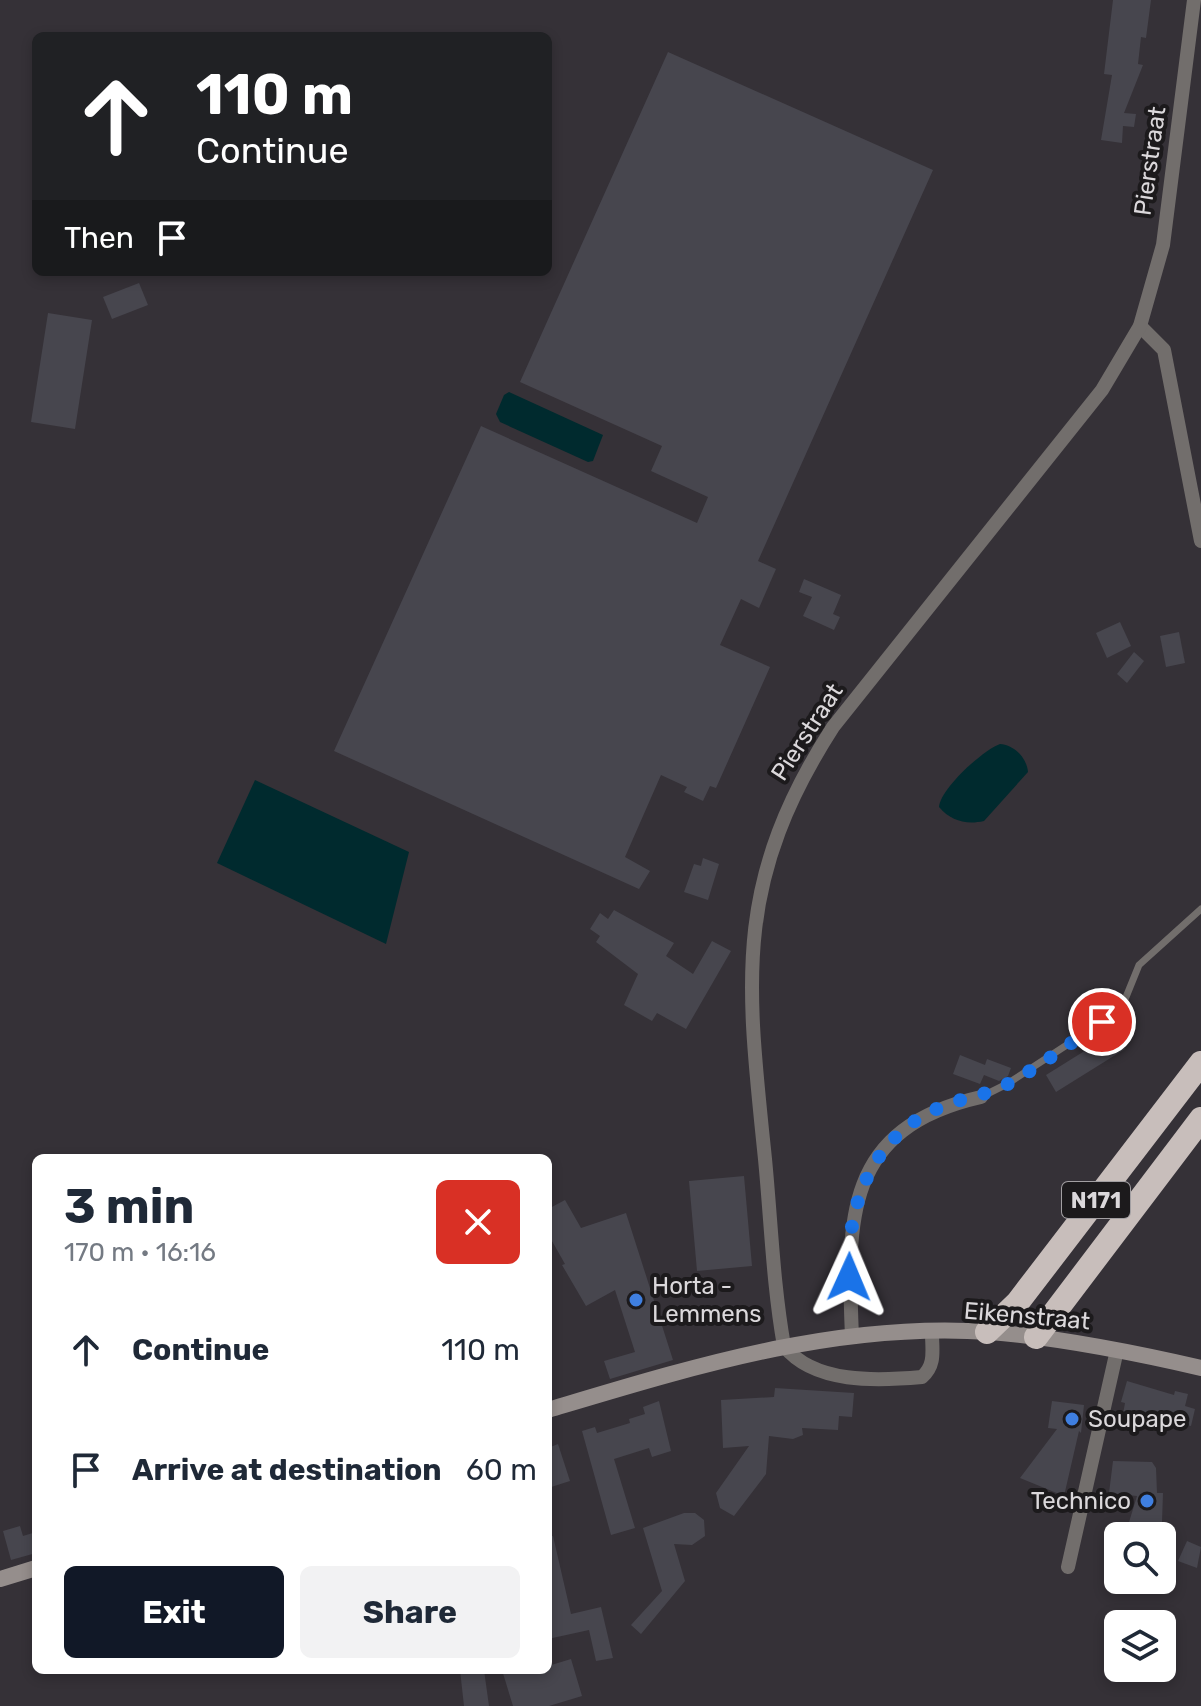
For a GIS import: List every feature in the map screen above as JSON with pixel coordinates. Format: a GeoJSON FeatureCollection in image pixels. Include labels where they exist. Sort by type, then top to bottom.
{"type":"FeatureCollection","features":[{"type":"Feature","properties":{"kind":"highway","name":"N171"},"geometry":{"type":"LineString","coordinates":[[987,1332],[1018,1302],[1201,1063]]}},
{"type":"Feature","properties":{"kind":"highway","name":"N171"},"geometry":{"type":"LineString","coordinates":[[1036,1337],[1201,1119]]}},
{"type":"Feature","properties":{"kind":"street","name":"Pierstraat"},"geometry":{"type":"LineString","coordinates":[[784,1346],[750,1018],[750,960],[756,909],[781,823],[801,776],[833,727],[1102,390],[1140,326],[1163,245],[1194,0]]}},
{"type":"Feature","properties":{"kind":"street"},"geometry":{"type":"LineString","coordinates":[[1140,326],[1164,350],[1201,541]]}},
{"type":"Feature","properties":{"kind":"street"},"geometry":{"type":"LineString","coordinates":[[852,1337],[848,1248],[855,1208],[868,1171],[890,1140],[915,1119],[943,1106],[981,1097]]}},
{"type":"Feature","properties":{"kind":"street","name":"Eikenstraat"},"geometry":{"type":"LineString","coordinates":[[932,1333],[987,1332],[1036,1337],[1201,1368]]}},
{"type":"Feature","properties":{"kind":"street"},"geometry":{"type":"LineString","coordinates":[[552,1409],[691,1367],[784,1346],[852,1337],[932,1333],[929,1371],[922,1377],[912,1378],[827,1376],[806,1368],[784,1346]]}},
{"type":"Feature","properties":{"kind":"street","name":"Eikenstraat"},"geometry":{"type":"LineString","coordinates":[[1068,1567],[1117,1350]]}},
{"type":"Feature","properties":{"kind":"street"},"geometry":{"type":"LineString","coordinates":[[0,1579],[32,1569]]}},
{"type":"Feature","properties":{"kind":"lane"},"geometry":{"type":"LineString","coordinates":[[981,1097],[1007,1084],[1102,1022],[1124,1002],[1139,965],[1201,909]]}},
{"type":"Feature","properties":{"kind":"water"},"geometry":{"type":"Polygon","coordinates":[[[509,392],[603,435],[593,461],[588,462],[500,422],[496,414],[504,395],[509,392]]]}},
{"type":"Feature","properties":{"kind":"water"},"geometry":{"type":"Polygon","coordinates":[[[1000,744],[1019,753],[1028,772],[984,821],[965,822],[949,816],[939,807],[947,790],[973,762],[1000,744]]]}},
{"type":"Feature","properties":{"kind":"water"},"geometry":{"type":"Polygon","coordinates":[[[255,780],[409,852],[386,944],[217,863],[255,780]]]}},
{"type":"Feature","properties":{"kind":"building"},"geometry":{"type":"Polygon","coordinates":[[[1113,0],[1151,0],[1146,38],[1141,37],[1138,64],[1143,65],[1124,113],[1136,114],[1134,127],[1123,126],[1122,143],[1101,140],[1112,75],[1104,74],[1113,0]]]}},
{"type":"Feature","properties":{"kind":"building"},"geometry":{"type":"Polygon","coordinates":[[[668,52],[933,170],[758,561],[776,569],[759,608],[741,599],[720,645],[770,667],[716,788],[710,786],[703,801],[684,792],[687,787],[661,775],[625,857],[650,871],[639,889],[334,751],[481,426],[697,523],[708,497],[651,471],[662,446],[520,382],[668,52]]]}},
{"type":"Feature","properties":{"kind":"building"},"geometry":{"type":"Polygon","coordinates":[[[139,283],[148,305],[112,319],[103,297],[139,283]]]}},
{"type":"Feature","properties":{"kind":"building"},"geometry":{"type":"Polygon","coordinates":[[[48,313],[92,320],[75,429],[31,422],[48,313]]]}},
{"type":"Feature","properties":{"kind":"building"},"geometry":{"type":"Polygon","coordinates":[[[804,579],[841,595],[833,614],[840,617],[834,630],[803,616],[812,597],[799,592],[804,579]]]}},
{"type":"Feature","properties":{"kind":"building"},"geometry":{"type":"Polygon","coordinates":[[[1120,622],[1131,646],[1107,658],[1096,633],[1120,622]]]}},
{"type":"Feature","properties":{"kind":"building"},"geometry":{"type":"Polygon","coordinates":[[[1179,632],[1185,663],[1166,667],[1160,636],[1179,632]]]}},
{"type":"Feature","properties":{"kind":"building"},"geometry":{"type":"Polygon","coordinates":[[[1134,652],[1144,661],[1127,683],[1117,674],[1134,652]]]}},
{"type":"Feature","properties":{"kind":"building"},"geometry":{"type":"Polygon","coordinates":[[[703,858],[719,864],[708,900],[684,892],[694,864],[701,866],[703,858]]]}},
{"type":"Feature","properties":{"kind":"building"},"geometry":{"type":"Polygon","coordinates":[[[614,910],[674,943],[666,956],[693,974],[712,941],[731,951],[686,1029],[657,1013],[652,1021],[624,1005],[638,974],[596,942],[600,936],[590,929],[600,913],[608,919],[614,910]]]}},
{"type":"Feature","properties":{"kind":"building"},"geometry":{"type":"Polygon","coordinates":[[[1115,1032],[1125,1049],[1056,1092],[1046,1075],[1115,1032]]]}},
{"type":"Feature","properties":{"kind":"building"},"geometry":{"type":"Polygon","coordinates":[[[960,1055],[985,1065],[987,1059],[1011,1068],[1008,1076],[999,1081],[984,1075],[980,1084],[953,1074],[960,1055]]]}},
{"type":"Feature","properties":{"kind":"building"},"geometry":{"type":"Polygon","coordinates":[[[744,1176],[752,1266],[697,1271],[689,1181],[744,1176]]]}},
{"type":"Feature","properties":{"kind":"building"},"geometry":{"type":"Polygon","coordinates":[[[565,1200],[581,1228],[626,1213],[673,1360],[610,1379],[604,1361],[635,1352],[615,1290],[586,1306],[552,1241],[552,1207],[565,1200]]]}},
{"type":"Feature","properties":{"kind":"building"},"geometry":{"type":"Polygon","coordinates":[[[1127,1381],[1174,1395],[1175,1391],[1188,1394],[1185,1406],[1195,1409],[1191,1426],[1123,1414],[1125,1403],[1121,1402],[1127,1381]]]}},
{"type":"Feature","properties":{"kind":"building"},"geometry":{"type":"Polygon","coordinates":[[[775,1388],[854,1393],[852,1417],[839,1416],[838,1430],[802,1428],[803,1435],[793,1439],[769,1436],[766,1474],[734,1516],[720,1508],[716,1493],[749,1446],[723,1448],[721,1400],[774,1397],[775,1388]]]}},
{"type":"Feature","properties":{"kind":"building"},"geometry":{"type":"Polygon","coordinates":[[[659,1401],[671,1451],[652,1457],[649,1448],[614,1459],[635,1528],[611,1535],[582,1431],[595,1427],[597,1433],[630,1423],[629,1419],[645,1414],[643,1407],[659,1401]]]}},
{"type":"Feature","properties":{"kind":"building"},"geometry":{"type":"Polygon","coordinates":[[[1052,1401],[1084,1405],[1081,1433],[1079,1431],[1064,1496],[1020,1478],[1057,1429],[1048,1428],[1052,1401]]]}},
{"type":"Feature","properties":{"kind":"building"},"geometry":{"type":"Polygon","coordinates":[[[558,1444],[570,1481],[552,1487],[552,1446],[558,1444]]]}},
{"type":"Feature","properties":{"kind":"building"},"geometry":{"type":"Polygon","coordinates":[[[1113,1461],[1152,1462],[1156,1468],[1157,1493],[1163,1493],[1162,1522],[1129,1522],[1137,1496],[1109,1493],[1113,1461]]]}},
{"type":"Feature","properties":{"kind":"building"},"geometry":{"type":"Polygon","coordinates":[[[684,1513],[695,1513],[704,1520],[705,1536],[692,1545],[674,1544],[685,1581],[641,1634],[631,1625],[662,1591],[643,1528],[684,1513]]]}},
{"type":"Feature","properties":{"kind":"building"},"geometry":{"type":"Polygon","coordinates":[[[20,1526],[23,1536],[32,1533],[32,1554],[11,1560],[3,1531],[20,1526]]]}},
{"type":"Feature","properties":{"kind":"building"},"geometry":{"type":"Polygon","coordinates":[[[552,1536],[571,1614],[601,1607],[613,1658],[596,1661],[589,1630],[552,1638],[552,1536]]]}},
{"type":"Feature","properties":{"kind":"building"},"geometry":{"type":"Polygon","coordinates":[[[1187,1541],[1201,1547],[1197,1568],[1178,1561],[1187,1541]]]}},
{"type":"Feature","properties":{"kind":"building"},"geometry":{"type":"Polygon","coordinates":[[[571,1659],[582,1696],[549,1706],[513,1706],[503,1674],[552,1674],[552,1665],[571,1659]]]}},
{"type":"Feature","properties":{"kind":"building"},"geometry":{"type":"Polygon","coordinates":[[[460,1674],[485,1674],[489,1706],[464,1706],[460,1674]]]}},
{"type":"Feature","properties":{"kind":"place","name":"Horta - Lemmens"},"geometry":{"type":"Point","coordinates":[636,1300]}},
{"type":"Feature","properties":{"kind":"place","name":"Soupape"},"geometry":{"type":"Point","coordinates":[1072,1419]}},
{"type":"Feature","properties":{"kind":"place","name":"Technico"},"geometry":{"type":"Point","coordinates":[1147,1501]}},
{"type":"Feature","properties":{"kind":"route"},"geometry":{"type":"LineString","coordinates":[[849,1277],[848,1248],[855,1208],[868,1171],[890,1140],[915,1119],[943,1106],[981,1097],[1007,1084],[1102,1022]]}}]}
